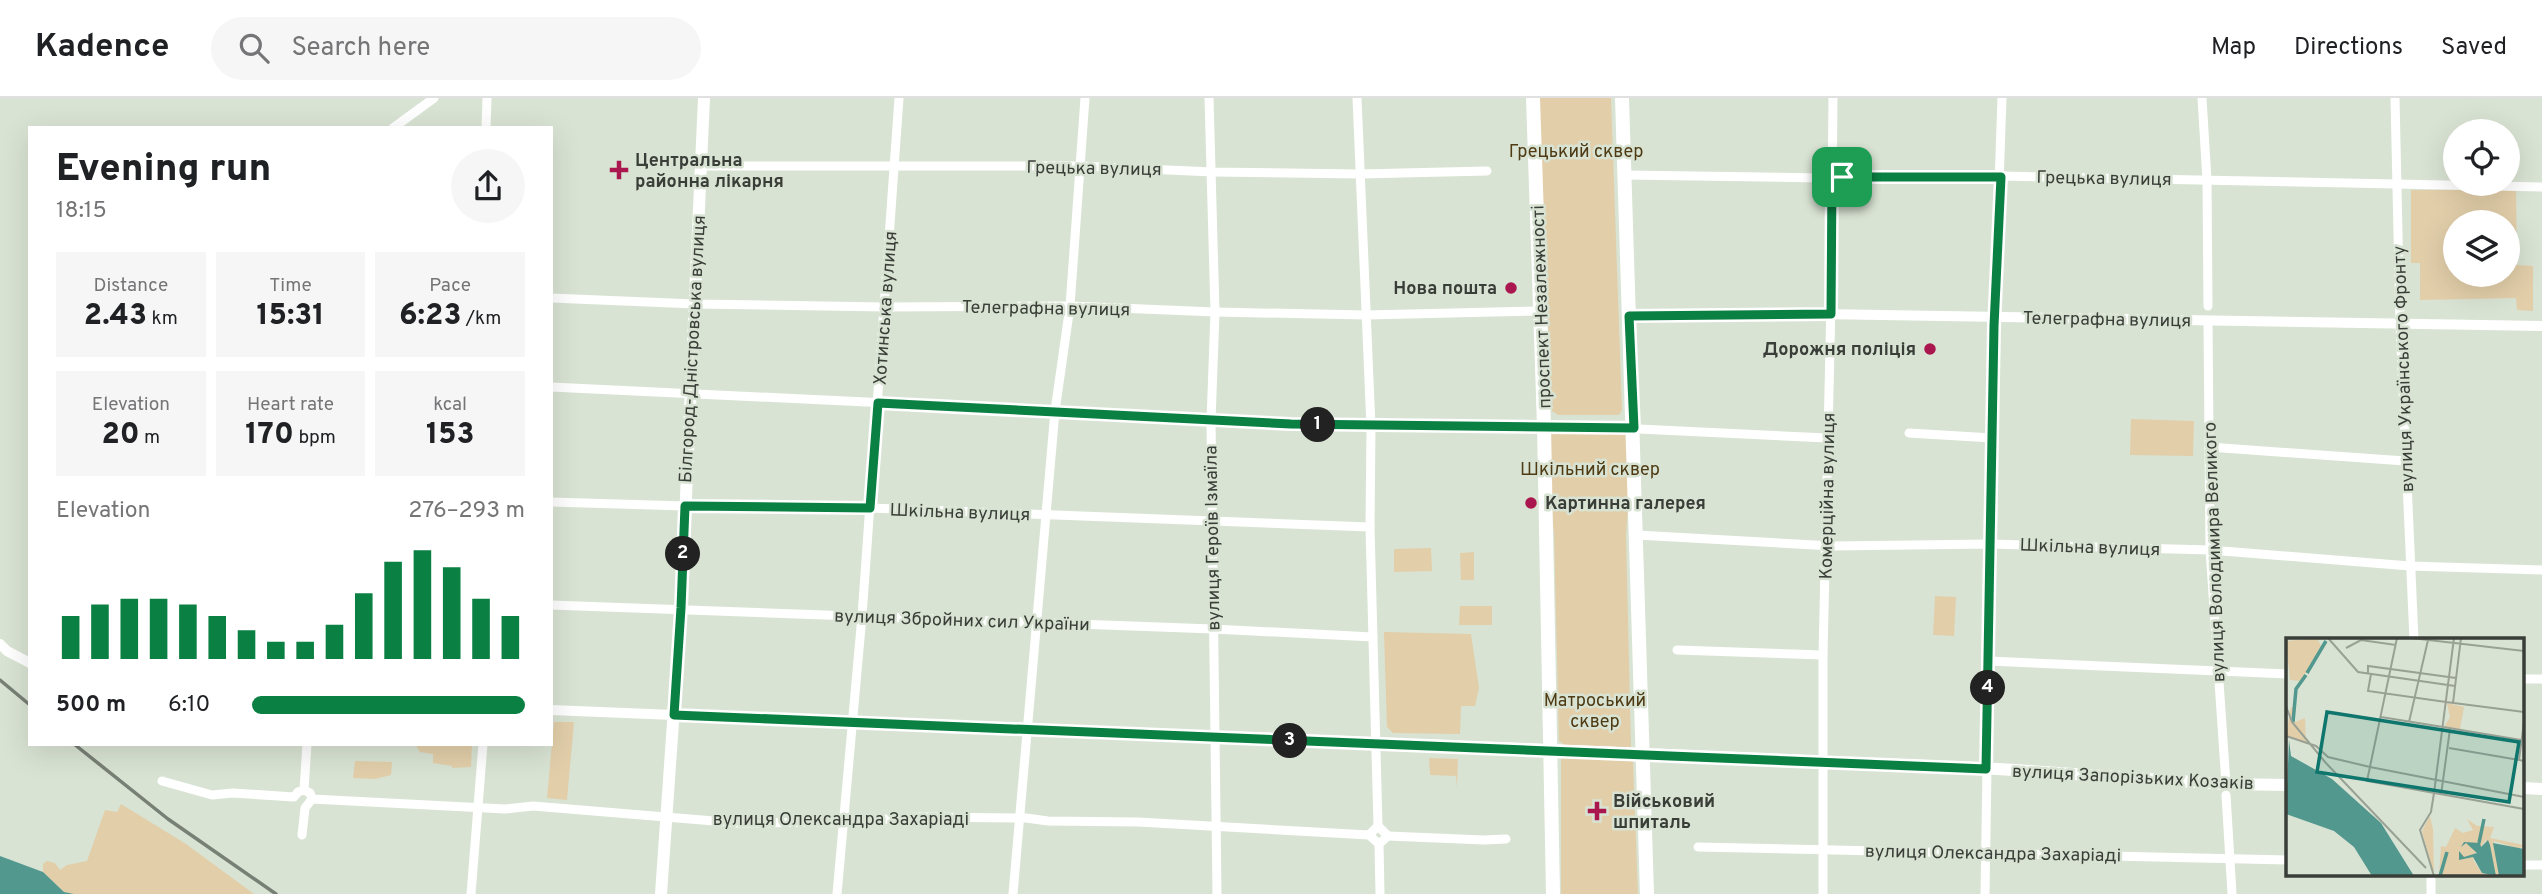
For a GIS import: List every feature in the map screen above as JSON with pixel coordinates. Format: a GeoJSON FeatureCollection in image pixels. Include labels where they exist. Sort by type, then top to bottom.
{"type":"FeatureCollection","features":[{"type":"Feature","properties":{"kind":"main road","name":"Білгород-Дністровська вулиця"},"geometry":{"type":"LineString","coordinates":[[661,894],[681,608],[704,98]]}},
{"type":"Feature","properties":{"kind":"main road","name":"проспект Незалежності"},"geometry":{"type":"LineString","coordinates":[[1533,98],[1545,426],[1553,894]]}},
{"type":"Feature","properties":{"kind":"main road"},"geometry":{"type":"LineString","coordinates":[[1622,98],[1647,894]]}},
{"type":"Feature","properties":{"kind":"main road","name":"вулиця Запорізьких Козаків"},"geometry":{"type":"LineString","coordinates":[[674,715],[1986,769],[2226,790],[2286,785]]}},
{"type":"Feature","properties":{"kind":"main road"},"geometry":{"type":"LineString","coordinates":[[2524,788],[2542,789]]}},
{"type":"Feature","properties":{"kind":"street"},"geometry":{"type":"LineString","coordinates":[[396,126],[434,98]]}},
{"type":"Feature","properties":{"kind":"street"},"geometry":{"type":"LineString","coordinates":[[486,126],[487,98]]}},
{"type":"Feature","properties":{"kind":"street","name":"Хотинська вулиця"},"geometry":{"type":"LineString","coordinates":[[836,894],[862,616],[899,98]]}},
{"type":"Feature","properties":{"kind":"street"},"geometry":{"type":"LineString","coordinates":[[1013,894],[1055,411],[1070,306],[1085,98]]}},
{"type":"Feature","properties":{"kind":"street","name":"вулиця Героїв Ізмаїла"},"geometry":{"type":"LineString","coordinates":[[1209,98],[1213,172],[1214,312],[1211,421],[1217,894]]}},
{"type":"Feature","properties":{"kind":"street"},"geometry":{"type":"LineString","coordinates":[[1357,98],[1371,427],[1370,527],[1378,826],[1388,836],[1484,841],[1506,839]]}},
{"type":"Feature","properties":{"kind":"street","name":"Комерційна вулиця"},"geometry":{"type":"LineString","coordinates":[[1823,894],[1823,655],[1833,98]]}},
{"type":"Feature","properties":{"kind":"street"},"geometry":{"type":"LineString","coordinates":[[1984,894],[1994,317],[2002,98]]}},
{"type":"Feature","properties":{"kind":"street"},"geometry":{"type":"LineString","coordinates":[[2202,98],[2207,180],[2208,306]]}},
{"type":"Feature","properties":{"kind":"street","name":"вулиця Українського Фронту"},"geometry":{"type":"LineString","coordinates":[[2396,98],[2400,324],[2414,638]]}},
{"type":"Feature","properties":{"kind":"street","name":"Грецька вулиця"},"geometry":{"type":"LineString","coordinates":[[701,166],[1080,166],[1213,172],[1360,174],[1487,171]]}},
{"type":"Feature","properties":{"kind":"street","name":"Грецька вулиця"},"geometry":{"type":"LineString","coordinates":[[1625,175],[2001,177],[2542,187]]}},
{"type":"Feature","properties":{"kind":"street","name":"Телеграфна вулиця"},"geometry":{"type":"LineString","coordinates":[[553,298],[695,304],[1070,306],[1366,315],[1540,311]]}},
{"type":"Feature","properties":{"kind":"street","name":"Телеграфна вулиця"},"geometry":{"type":"LineString","coordinates":[[1629,316],[1831,314],[2542,326]]}},
{"type":"Feature","properties":{"kind":"street","name":"вулиця Володимира Великого"},"geometry":{"type":"LineString","coordinates":[[2208,321],[2210,550],[2232,894]]}},
{"type":"Feature","properties":{"kind":"street"},"geometry":{"type":"LineString","coordinates":[[553,387],[690,392],[1211,421],[1371,427],[1634,428],[1827,438]]}},
{"type":"Feature","properties":{"kind":"street"},"geometry":{"type":"LineString","coordinates":[[1909,433],[1992,438]]}},
{"type":"Feature","properties":{"kind":"street"},"geometry":{"type":"LineString","coordinates":[[2208,447],[2405,461]]}},
{"type":"Feature","properties":{"kind":"street","name":"Шкільна вулиця"},"geometry":{"type":"LineString","coordinates":[[553,502],[870,508],[1370,527]]}},
{"type":"Feature","properties":{"kind":"street","name":"Шкільна вулиця"},"geometry":{"type":"LineString","coordinates":[[1637,535],[1825,545],[1990,544],[2210,550],[2410,566],[2542,570]]}},
{"type":"Feature","properties":{"kind":"street","name":"вулиця Збройних сил України"},"geometry":{"type":"LineString","coordinates":[[553,606],[681,608],[1373,637]]}},
{"type":"Feature","properties":{"kind":"street"},"geometry":{"type":"LineString","coordinates":[[0,643],[8,652],[28,662]]}},
{"type":"Feature","properties":{"kind":"street"},"geometry":{"type":"LineString","coordinates":[[1677,650],[1823,655]]}},
{"type":"Feature","properties":{"kind":"street"},"geometry":{"type":"LineString","coordinates":[[1988,661],[2286,674]]}},
{"type":"Feature","properties":{"kind":"street"},"geometry":{"type":"LineString","coordinates":[[2524,679],[2542,679]]}},
{"type":"Feature","properties":{"kind":"street","name":"вулиця Запорізьких Козаків"},"geometry":{"type":"LineString","coordinates":[[553,710],[674,715]]}},
{"type":"Feature","properties":{"kind":"street"},"geometry":{"type":"LineString","coordinates":[[304,790],[307,746]]}},
{"type":"Feature","properties":{"kind":"street"},"geometry":{"type":"LineString","coordinates":[[471,894],[483,746]]}},
{"type":"Feature","properties":{"kind":"street"},"geometry":{"type":"LineString","coordinates":[[162,781],[212,795],[233,793],[294,797],[304,790],[310,793],[312,799],[305,808],[302,835]]}},
{"type":"Feature","properties":{"kind":"street","name":"вулиця Олександра Захаріаді"},"geometry":{"type":"LineString","coordinates":[[312,799],[505,809],[533,806],[576,812],[738,823],[844,822],[918,817],[1020,818],[1369,835]]}},
{"type":"Feature","properties":{"kind":"street"},"geometry":{"type":"LineString","coordinates":[[1378,826],[1369,835],[1379,845],[1380,894]]}},
{"type":"Feature","properties":{"kind":"street"},"geometry":{"type":"LineString","coordinates":[[1379,845],[1388,836]]}},
{"type":"Feature","properties":{"kind":"street","name":"вулиця Олександра Захаріаді"},"geometry":{"type":"LineString","coordinates":[[1698,847],[2286,860]]}},
{"type":"Feature","properties":{"kind":"street"},"geometry":{"type":"LineString","coordinates":[[2524,865],[2542,865]]}},
{"type":"Feature","properties":{"kind":"street"},"geometry":{"type":"LineString","coordinates":[[2431,876],[2431,894]]}},
{"type":"Feature","properties":{"kind":"green space","name":"Грецький сквер"},"geometry":{"type":"Polygon","coordinates":[[[1538,98],[1611,98],[1622,410],[1619,415],[1558,415],[1552,411],[1538,98]]]}},
{"type":"Feature","properties":{"kind":"green space"},"geometry":{"type":"Polygon","coordinates":[[[2411,190],[2443,190],[2443,196],[2516,196],[2516,210],[2443,210],[2443,287],[2520,287],[2520,265],[2533,266],[2533,311],[2517,310],[2516,298],[2420,300],[2420,263],[2411,263],[2411,190]]]}},
{"type":"Feature","properties":{"kind":"green space"},"geometry":{"type":"Polygon","coordinates":[[[2131,419],[2194,421],[2193,456],[2130,455],[2131,419]]]}},
{"type":"Feature","properties":{"kind":"green space","name":"Матроський сквер"},"geometry":{"type":"Polygon","coordinates":[[[1544,426],[1634,428],[1626,535],[1631,747],[1566,746],[1559,741],[1554,534],[1544,426]]]}},
{"type":"Feature","properties":{"kind":"green space"},"geometry":{"type":"Polygon","coordinates":[[[1431,548],[1432,571],[1394,572],[1394,549],[1431,548]]]}},
{"type":"Feature","properties":{"kind":"green space"},"geometry":{"type":"Polygon","coordinates":[[[1474,552],[1474,580],[1461,580],[1460,553],[1474,552]]]}},
{"type":"Feature","properties":{"kind":"green space"},"geometry":{"type":"Polygon","coordinates":[[[1935,596],[1956,597],[1954,636],[1933,635],[1935,596]]]}},
{"type":"Feature","properties":{"kind":"green space"},"geometry":{"type":"Polygon","coordinates":[[[1460,606],[1492,606],[1492,625],[1459,625],[1460,606]]]}},
{"type":"Feature","properties":{"kind":"green space"},"geometry":{"type":"Polygon","coordinates":[[[1384,632],[1471,634],[1479,688],[1475,706],[1461,706],[1460,734],[1393,733],[1387,727],[1384,632]]]}},
{"type":"Feature","properties":{"kind":"green space"},"geometry":{"type":"Polygon","coordinates":[[[554,722],[574,722],[567,800],[547,798],[554,722]]]}},
{"type":"Feature","properties":{"kind":"green space"},"geometry":{"type":"Polygon","coordinates":[[[416,746],[472,746],[471,767],[452,768],[433,763],[433,754],[420,752],[416,746]]]}},
{"type":"Feature","properties":{"kind":"green space"},"geometry":{"type":"Polygon","coordinates":[[[1561,757],[1633,761],[1638,894],[1561,894],[1561,757]]]}},
{"type":"Feature","properties":{"kind":"green space"},"geometry":{"type":"Polygon","coordinates":[[[1429,758],[1458,759],[1457,788],[1456,776],[1430,775],[1429,758]]]}},
{"type":"Feature","properties":{"kind":"green space"},"geometry":{"type":"Polygon","coordinates":[[[355,761],[392,762],[391,775],[375,779],[353,778],[355,761]]]}},
{"type":"Feature","properties":{"kind":"green space"},"geometry":{"type":"Polygon","coordinates":[[[121,804],[186,844],[254,894],[64,892],[43,872],[43,864],[47,861],[55,863],[60,870],[67,865],[87,861],[105,810],[117,812],[121,804]]]}},
{"type":"Feature","properties":{"kind":"water"},"geometry":{"type":"Polygon","coordinates":[[[0,856],[43,872],[64,892],[74,894],[0,894],[0,856]]]}},
{"type":"Feature","properties":{"kind":"railway"},"geometry":{"type":"LineString","coordinates":[[0,680],[28,703]]}},
{"type":"Feature","properties":{"kind":"railway"},"geometry":{"type":"LineString","coordinates":[[77,746],[168,819],[276,894]]}},
{"type":"Feature","properties":{"kind":"place","name":"Центральна районна лікарня"},"geometry":{"type":"Point","coordinates":[619,170]}},
{"type":"Feature","properties":{"kind":"place","name":"Нова пошта"},"geometry":{"type":"Point","coordinates":[1511,288]}},
{"type":"Feature","properties":{"kind":"place","name":"Дорожня поліція"},"geometry":{"type":"Point","coordinates":[1930,349]}},
{"type":"Feature","properties":{"kind":"place","name":"Картинна галерея"},"geometry":{"type":"Point","coordinates":[1531,503]}},
{"type":"Feature","properties":{"kind":"place","name":"Військовий шпиталь"},"geometry":{"type":"Point","coordinates":[1597,811]}},
{"type":"Feature","properties":{"kind":"route"},"geometry":{"type":"LineString","coordinates":[[1832,177],[1842,177],[2001,177],[1994,326],[1986,769],[674,715],[685,506],[870,508],[878,403],[1371,427],[1634,428],[1629,316],[1831,314],[1832,177]]}},
{"type":"Feature","properties":{"kind":"park label","name":"Шкільний сквер"},"geometry":{"type":"Point","coordinates":[1590,469]}}]}
